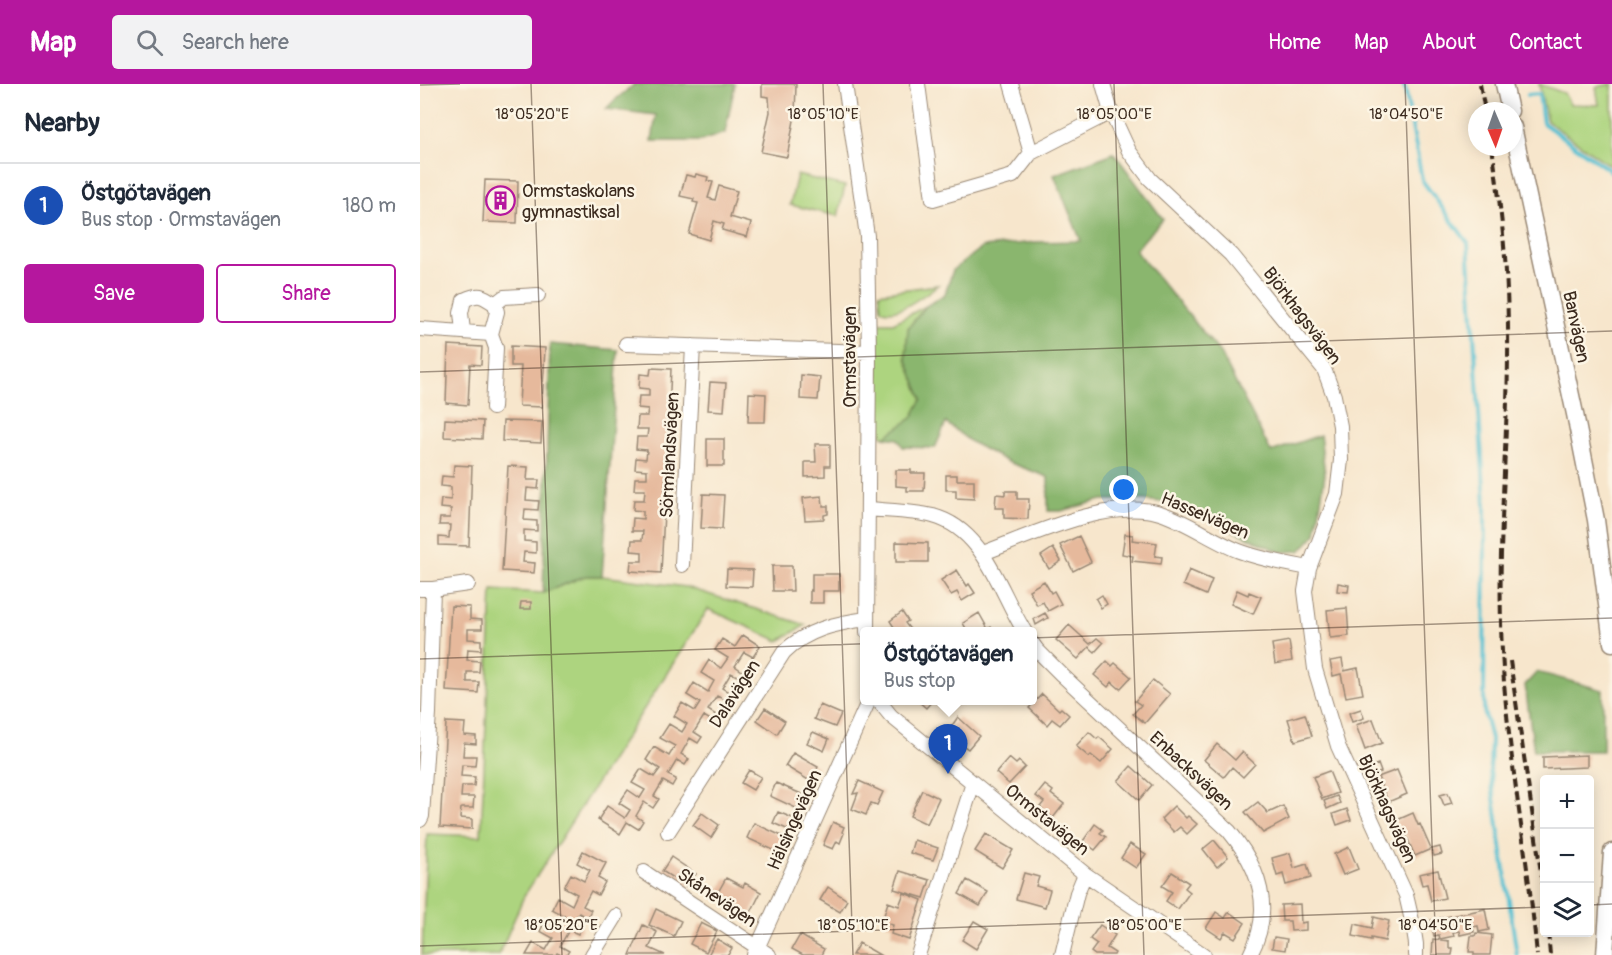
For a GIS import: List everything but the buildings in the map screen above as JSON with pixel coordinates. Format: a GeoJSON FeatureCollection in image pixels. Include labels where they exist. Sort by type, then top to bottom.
{"type":"FeatureCollection","features":[{"type":"Feature","properties":{"kind":"street","name":"Ormstavägen"},"geometry":{"type":"LineString","coordinates":[[845,84],[867,236],[869,352],[867,625]]}},
{"type":"Feature","properties":{"kind":"street"},"geometry":{"type":"LineString","coordinates":[[918,84],[933,199],[1013,176],[1030,153],[1111,112]]}},
{"type":"Feature","properties":{"kind":"street"},"geometry":{"type":"LineString","coordinates":[[1011,84],[1030,153]]}},
{"type":"Feature","properties":{"kind":"street","name":"Björkhagsvägen"},"geometry":{"type":"LineString","coordinates":[[1103,84],[1111,112],[1130,151],[1150,179],[1231,255],[1324,369],[1334,396],[1340,426],[1341,460],[1337,494],[1309,568],[1305,591],[1315,669],[1338,746],[1406,895],[1413,925],[1416,955]]}},
{"type":"Feature","properties":{"kind":"street"},"geometry":{"type":"LineString","coordinates":[[1504,84],[1508,102]]}},
{"type":"Feature","properties":{"kind":"street","name":"Banvägen"},"geometry":{"type":"LineString","coordinates":[[1519,156],[1592,499],[1612,643]]}},
{"type":"Feature","properties":{"kind":"street"},"geometry":{"type":"LineString","coordinates":[[463,331],[461,313],[464,300],[482,295],[495,304],[497,312],[491,333],[496,348],[493,408]]}},
{"type":"Feature","properties":{"kind":"street"},"geometry":{"type":"LineString","coordinates":[[495,304],[504,297],[538,295]]}},
{"type":"Feature","properties":{"kind":"street"},"geometry":{"type":"LineString","coordinates":[[420,329],[491,333]]}},
{"type":"Feature","properties":{"kind":"street"},"geometry":{"type":"LineString","coordinates":[[626,344],[869,352]]}},
{"type":"Feature","properties":{"kind":"street","name":"Sörmlandsvägen"},"geometry":{"type":"LineString","coordinates":[[682,566],[693,346]]}},
{"type":"Feature","properties":{"kind":"street"},"geometry":{"type":"LineString","coordinates":[[868,509],[934,516],[968,536],[983,553],[1022,627]]}},
{"type":"Feature","properties":{"kind":"street","name":"Hasselvägen"},"geometry":{"type":"LineString","coordinates":[[983,553],[1069,520],[1101,513],[1134,510],[1158,513],[1242,552],[1274,562],[1309,568]]}},
{"type":"Feature","properties":{"kind":"street"},"geometry":{"type":"LineString","coordinates":[[420,820],[429,713],[426,589],[468,584]]}},
{"type":"Feature","properties":{"kind":"street","name":"Dalavägen"},"geometry":{"type":"LineString","coordinates":[[668,831],[784,652],[793,642],[809,633],[840,622],[867,625]]}},
{"type":"Feature","properties":{"kind":"street","name":"Enbacksvägen"},"geometry":{"type":"LineString","coordinates":[[1037,650],[1229,831],[1242,847],[1257,877],[1262,897],[1260,933],[1250,955]]}},
{"type":"Feature","properties":{"kind":"street","name":"Hälsingevägen"},"geometry":{"type":"LineString","coordinates":[[760,952],[868,705]]}},
{"type":"Feature","properties":{"kind":"street","name":"Ormstavägen"},"geometry":{"type":"LineString","coordinates":[[882,705],[891,716],[1085,874],[1204,955]]}},
{"type":"Feature","properties":{"kind":"street"},"geometry":{"type":"LineString","coordinates":[[918,955],[973,783]]}},
{"type":"Feature","properties":{"kind":"street"},"geometry":{"type":"LineString","coordinates":[[1605,955],[1612,852]]}},
{"type":"Feature","properties":{"kind":"street","name":"Skånevägen"},"geometry":{"type":"LineString","coordinates":[[644,872],[760,952]]}},
{"type":"Feature","properties":{"kind":"street"},"geometry":{"type":"LineString","coordinates":[[1062,955],[1077,893],[1085,874]]}},
{"type":"Feature","properties":{"kind":"street"},"geometry":{"type":"LineString","coordinates":[[592,955],[616,916]]}},
{"type":"Feature","properties":{"kind":"green space"},"geometry":{"type":"Polygon","coordinates":[[[635,84],[735,84],[725,133],[701,141],[652,141],[656,115],[606,109],[635,84]]]}},
{"type":"Feature","properties":{"kind":"green space"},"geometry":{"type":"Polygon","coordinates":[[[1539,84],[1564,93],[1570,104],[1599,105],[1596,87],[1612,84],[1612,167],[1547,121],[1539,84]]]}},
{"type":"Feature","properties":{"kind":"green space"},"geometry":{"type":"Polygon","coordinates":[[[1114,153],[1163,219],[1135,250],[1221,354],[1271,452],[1320,435],[1325,474],[1316,534],[1300,551],[1280,552],[1171,503],[1102,500],[1061,511],[1048,511],[1048,477],[1008,462],[971,442],[946,423],[935,448],[903,447],[898,439],[885,437],[912,418],[922,399],[906,358],[908,328],[926,306],[945,294],[953,270],[983,247],[1081,241],[1054,175],[1114,153]]]}},
{"type":"Feature","properties":{"kind":"green space"},"geometry":{"type":"Polygon","coordinates":[[[797,175],[845,186],[838,216],[790,205],[797,175]]]}},
{"type":"Feature","properties":{"kind":"green space"},"geometry":{"type":"Polygon","coordinates":[[[938,285],[902,308],[887,311],[881,309],[879,293],[938,285]]]}},
{"type":"Feature","properties":{"kind":"green space"},"geometry":{"type":"Polygon","coordinates":[[[926,306],[908,328],[906,358],[922,399],[912,418],[885,437],[878,433],[877,323],[893,323],[926,306]]]}},
{"type":"Feature","properties":{"kind":"green space"},"geometry":{"type":"Polygon","coordinates":[[[550,344],[618,350],[602,576],[585,576],[543,593],[550,344]]]}},
{"type":"Feature","properties":{"kind":"green space"},"geometry":{"type":"Polygon","coordinates":[[[585,576],[602,576],[686,587],[806,625],[779,641],[708,609],[524,896],[499,955],[422,955],[427,834],[481,836],[492,590],[543,593],[585,576]]]}},
{"type":"Feature","properties":{"kind":"green space"},"geometry":{"type":"Polygon","coordinates":[[[1537,672],[1603,690],[1603,751],[1534,751],[1525,685],[1537,672]]]}},
{"type":"Feature","properties":{"kind":"waterway"},"geometry":{"type":"LineString","coordinates":[[1402,84],[1405,88],[1422,180],[1468,243],[1485,504],[1484,711],[1491,739],[1490,771],[1517,955]]}},
{"type":"Feature","properties":{"kind":"waterway"},"geometry":{"type":"LineString","coordinates":[[1528,95],[1539,94],[1543,123],[1612,172]]}},
{"type":"Feature","properties":{"kind":"railway"},"geometry":{"type":"LineString","coordinates":[[1480,84],[1483,102]]}},
{"type":"Feature","properties":{"kind":"railway"},"geometry":{"type":"LineString","coordinates":[[1493,156],[1505,255],[1508,332],[1507,415],[1501,539],[1503,664],[1506,706],[1537,955]]}},
{"type":"Feature","properties":{"kind":"railway"},"geometry":{"type":"LineString","coordinates":[[1510,661],[1543,883]]}},
{"type":"Feature","properties":{"kind":"railway"},"geometry":{"type":"LineString","coordinates":[[1548,937],[1550,955]]}},
{"type":"Feature","properties":{"kind":"place","name":"Ormstaskolans gymnastiksal"},"geometry":{"type":"Point","coordinates":[501,201]}},
{"type":"Feature","properties":{"kind":"place","name":"Östgötavägen"},"geometry":{"type":"Point","coordinates":[948,774]}}]}
